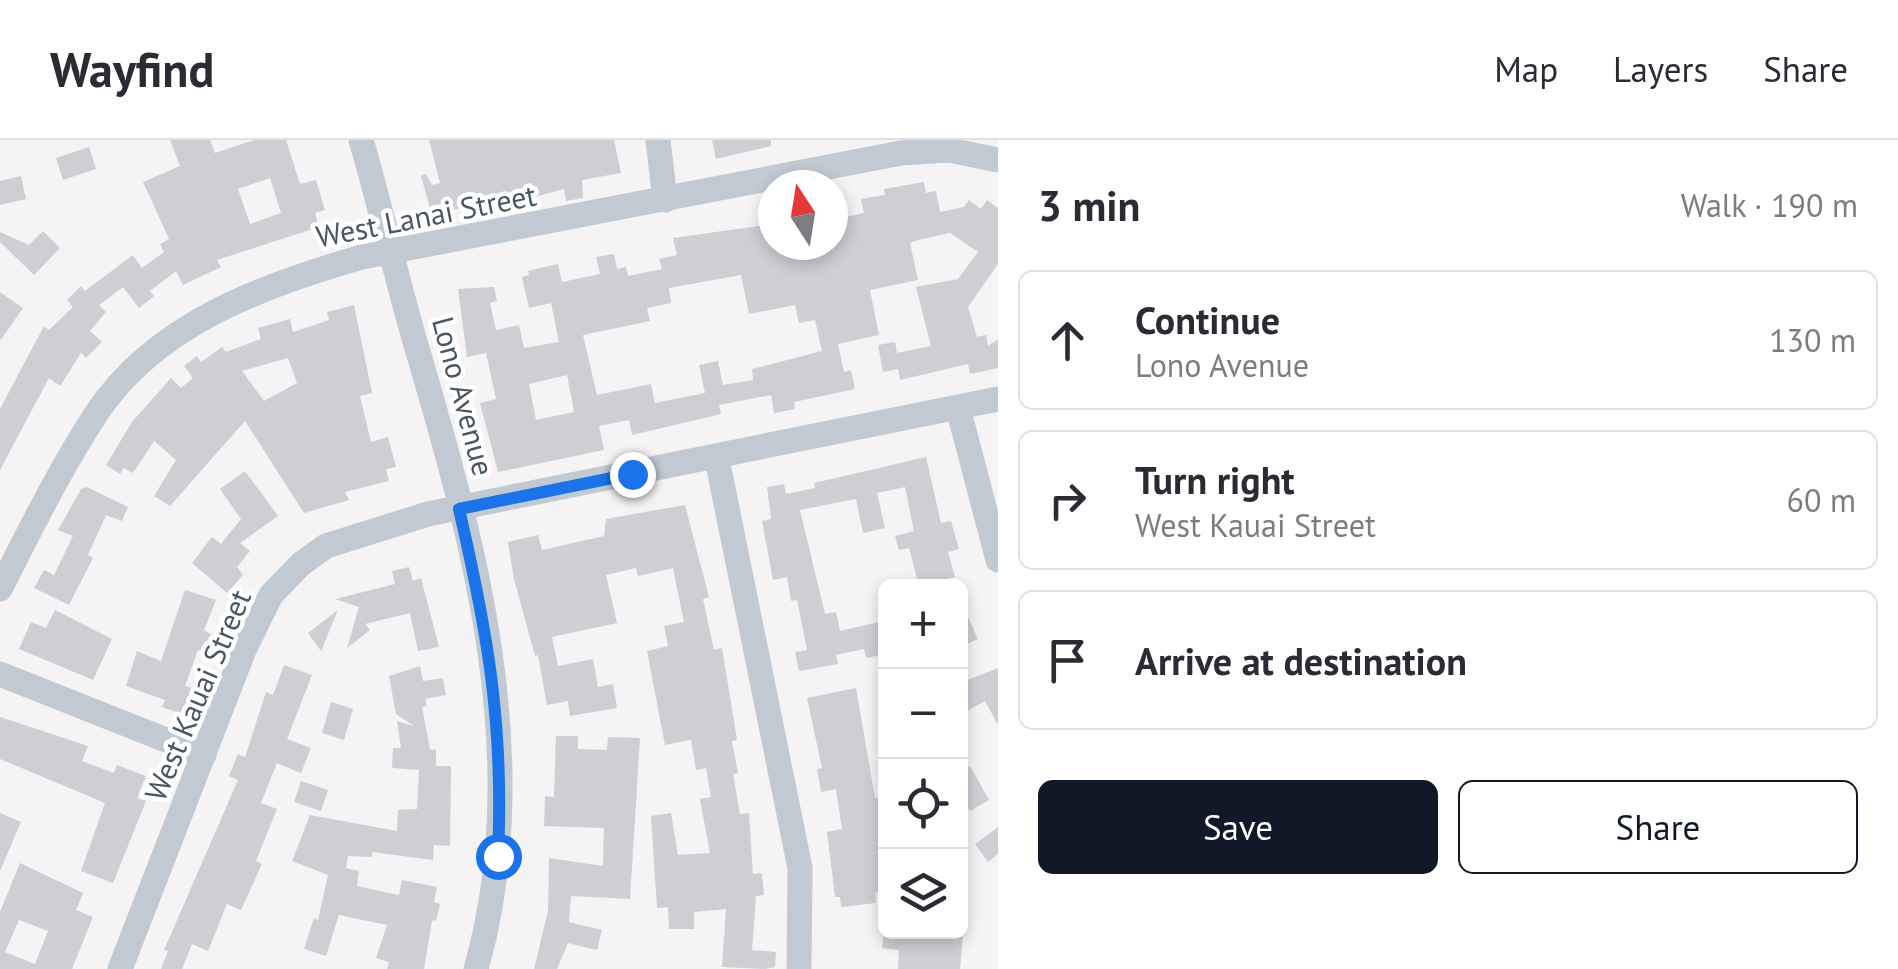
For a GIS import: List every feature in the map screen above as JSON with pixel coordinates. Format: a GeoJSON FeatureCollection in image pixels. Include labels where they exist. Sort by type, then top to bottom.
{"type":"FeatureCollection","features":[{"type":"Feature","properties":{"kind":"street","name":"Lono Avenue"},"geometry":{"type":"LineString","coordinates":[[361,140],[459,509],[489,644],[502,775],[498,856],[476,969]]}},
{"type":"Feature","properties":{"kind":"street"},"geometry":{"type":"LineString","coordinates":[[658,140],[665,200]]}},
{"type":"Feature","properties":{"kind":"street","name":"West Lanai Street"},"geometry":{"type":"LineString","coordinates":[[0,589],[97,411],[162,346],[205,316],[297,276],[393,253],[950,145],[998,160]]}},
{"type":"Feature","properties":{"kind":"street","name":"West Kauai Street"},"geometry":{"type":"LineString","coordinates":[[120,969],[264,609],[300,564],[326,546],[377,527],[459,509],[998,399]]}},
{"type":"Feature","properties":{"kind":"street"},"geometry":{"type":"LineString","coordinates":[[958,408],[998,560]]}},
{"type":"Feature","properties":{"kind":"street"},"geometry":{"type":"LineString","coordinates":[[718,459],[800,868],[799,969]]}},
{"type":"Feature","properties":{"kind":"street"},"geometry":{"type":"LineString","coordinates":[[0,674],[204,755]]}},
{"type":"Feature","properties":{"kind":"building"},"geometry":{"type":"Polygon","coordinates":[[[170,140],[210,140],[215,153],[254,140],[286,140],[300,184],[316,180],[325,210],[315,213],[319,227],[217,260],[221,267],[183,285],[176,271],[150,291],[154,296],[139,308],[123,287],[99,305],[106,312],[90,331],[102,342],[86,358],[81,353],[60,386],[49,378],[0,470],[0,409],[44,326],[49,330],[73,307],[67,300],[81,286],[85,291],[133,255],[142,268],[164,252],[160,244],[169,239],[143,182],[180,166],[170,140]],[[270,178],[238,189],[250,224],[281,213],[270,178]]]}},
{"type":"Feature","properties":{"kind":"building"},"geometry":{"type":"Polygon","coordinates":[[[429,140],[614,140],[621,173],[582,180],[583,198],[566,201],[564,189],[531,198],[529,189],[432,216],[421,176],[426,174],[432,185],[440,183],[429,140]]]}},
{"type":"Feature","properties":{"kind":"building"},"geometry":{"type":"Polygon","coordinates":[[[712,140],[771,140],[771,146],[716,159],[712,140]]]}},
{"type":"Feature","properties":{"kind":"building"},"geometry":{"type":"Polygon","coordinates":[[[89,147],[96,169],[63,180],[56,158],[89,147]]]}},
{"type":"Feature","properties":{"kind":"building"},"geometry":{"type":"Polygon","coordinates":[[[21,176],[26,199],[0,205],[0,181],[21,176]]]}},
{"type":"Feature","properties":{"kind":"building"},"geometry":{"type":"Polygon","coordinates":[[[924,182],[926,193],[936,191],[940,212],[964,207],[969,200],[981,209],[987,200],[998,208],[998,264],[968,307],[977,337],[986,335],[988,346],[998,339],[998,368],[970,374],[968,364],[900,380],[898,369],[883,372],[878,345],[895,342],[897,353],[931,346],[916,287],[958,279],[978,252],[950,233],[910,243],[918,280],[870,290],[879,335],[838,344],[844,372],[851,370],[855,389],[794,402],[795,409],[774,413],[771,395],[719,405],[721,414],[632,435],[629,420],[599,426],[604,450],[498,472],[480,403],[496,399],[486,353],[467,357],[458,289],[494,287],[497,301],[490,303],[496,330],[519,325],[524,348],[559,342],[551,303],[529,308],[522,277],[529,275],[528,271],[558,264],[562,282],[600,274],[596,257],[614,254],[617,269],[626,267],[628,276],[662,269],[659,259],[677,255],[673,238],[758,226],[758,260],[848,260],[848,217],[864,213],[861,199],[885,195],[884,189],[924,182]],[[741,275],[669,288],[671,303],[647,308],[650,321],[583,335],[597,395],[651,384],[655,403],[705,393],[699,365],[718,361],[723,385],[753,380],[752,369],[822,351],[815,320],[799,323],[795,305],[749,314],[741,275]],[[567,375],[529,384],[536,420],[574,412],[567,375]]]}},
{"type":"Feature","properties":{"kind":"building"},"geometry":{"type":"Polygon","coordinates":[[[43,231],[60,248],[34,275],[0,242],[0,232],[29,245],[43,231]]]}},
{"type":"Feature","properties":{"kind":"building"},"geometry":{"type":"Polygon","coordinates":[[[0,292],[23,308],[0,341],[0,292]]]}},
{"type":"Feature","properties":{"kind":"building"},"geometry":{"type":"Polygon","coordinates":[[[354,305],[372,393],[360,396],[371,442],[388,437],[396,467],[386,469],[389,481],[345,492],[349,500],[304,513],[245,421],[170,506],[154,496],[176,460],[154,441],[133,473],[124,468],[120,474],[106,465],[132,422],[171,378],[181,388],[193,378],[184,366],[197,356],[201,362],[222,347],[226,352],[261,339],[258,328],[290,319],[293,332],[329,320],[327,312],[354,305]],[[288,358],[242,371],[264,401],[297,383],[288,358]]]}},
{"type":"Feature","properties":{"kind":"building"},"geometry":{"type":"Polygon","coordinates":[[[926,457],[941,523],[951,521],[959,549],[948,552],[955,577],[917,579],[909,548],[899,550],[895,536],[914,531],[905,487],[877,493],[885,528],[863,533],[856,499],[800,510],[825,614],[836,612],[840,631],[878,622],[878,656],[866,658],[864,649],[836,655],[838,664],[799,671],[795,652],[807,650],[797,600],[791,601],[787,577],[773,580],[762,521],[771,519],[767,487],[784,484],[786,494],[815,488],[814,483],[926,457]]]}},
{"type":"Feature","properties":{"kind":"building"},"geometry":{"type":"Polygon","coordinates":[[[245,471],[278,516],[240,543],[250,551],[237,567],[243,575],[227,593],[192,563],[212,537],[221,544],[241,519],[220,489],[245,471]]]}},
{"type":"Feature","properties":{"kind":"building"},"geometry":{"type":"Polygon","coordinates":[[[87,487],[128,507],[122,521],[106,515],[88,555],[93,558],[69,605],[34,588],[44,570],[54,575],[73,536],[58,530],[81,489],[87,487]]]}},
{"type":"Feature","properties":{"kind":"building"},"geometry":{"type":"Polygon","coordinates":[[[685,505],[709,597],[703,599],[714,650],[722,648],[737,740],[732,741],[738,773],[733,774],[740,814],[749,813],[753,874],[762,873],[764,895],[756,896],[752,950],[776,952],[775,967],[765,969],[722,967],[726,909],[694,912],[694,929],[669,929],[668,907],[657,908],[651,816],[671,813],[678,855],[710,853],[700,799],[711,797],[706,768],[696,770],[691,740],[665,745],[647,651],[668,646],[664,626],[684,622],[673,568],[638,576],[636,568],[606,575],[617,623],[552,637],[558,666],[593,659],[598,687],[613,684],[617,708],[570,716],[568,701],[547,705],[538,655],[535,656],[514,579],[508,542],[538,535],[542,550],[604,536],[606,519],[685,505]]]}},
{"type":"Feature","properties":{"kind":"building"},"geometry":{"type":"Polygon","coordinates":[[[409,567],[413,581],[421,578],[439,647],[418,651],[410,613],[365,624],[370,630],[347,648],[359,607],[335,599],[395,584],[392,571],[409,567]]]}},
{"type":"Feature","properties":{"kind":"building"},"geometry":{"type":"Polygon","coordinates":[[[185,590],[216,600],[204,630],[212,635],[206,653],[198,650],[185,686],[192,688],[182,714],[162,707],[165,700],[126,686],[137,651],[161,661],[185,590]]]}},
{"type":"Feature","properties":{"kind":"building"},"geometry":{"type":"Polygon","coordinates":[[[55,610],[112,639],[93,680],[19,649],[31,622],[46,628],[55,610]]]}},
{"type":"Feature","properties":{"kind":"building"},"geometry":{"type":"Polygon","coordinates":[[[338,610],[321,651],[308,633],[338,610]]]}},
{"type":"Feature","properties":{"kind":"building"},"geometry":{"type":"Polygon","coordinates":[[[968,617],[978,639],[968,643],[968,617]]]}},
{"type":"Feature","properties":{"kind":"building"},"geometry":{"type":"Polygon","coordinates":[[[284,665],[312,675],[287,739],[311,748],[301,773],[277,763],[261,803],[277,809],[256,861],[262,864],[241,910],[227,904],[208,951],[192,944],[182,969],[161,969],[168,951],[164,950],[238,780],[229,776],[238,754],[245,757],[266,692],[273,695],[284,665]]]}},
{"type":"Feature","properties":{"kind":"building"},"geometry":{"type":"Polygon","coordinates":[[[420,666],[423,681],[443,678],[446,695],[425,699],[427,706],[422,707],[430,749],[436,750],[436,766],[451,766],[450,846],[434,845],[433,860],[372,852],[372,857],[348,856],[346,868],[359,871],[357,886],[399,895],[402,880],[437,887],[434,902],[440,904],[436,921],[432,920],[424,969],[387,969],[389,962],[376,958],[387,925],[339,915],[326,956],[304,949],[314,918],[318,920],[328,875],[292,861],[310,815],[397,831],[398,810],[417,809],[419,770],[392,768],[393,748],[401,748],[397,721],[414,726],[396,714],[389,676],[420,666]]]}},
{"type":"Feature","properties":{"kind":"building"},"geometry":{"type":"Polygon","coordinates":[[[998,668],[998,725],[985,701],[968,711],[968,680],[998,668]]]}},
{"type":"Feature","properties":{"kind":"building"},"geometry":{"type":"Polygon","coordinates":[[[856,688],[878,798],[876,903],[841,907],[840,897],[835,897],[827,832],[842,829],[836,789],[821,792],[817,769],[822,768],[807,698],[856,688]]]}},
{"type":"Feature","properties":{"kind":"building"},"geometry":{"type":"Polygon","coordinates":[[[331,702],[353,709],[344,740],[322,733],[331,702]]]}},
{"type":"Feature","properties":{"kind":"building"},"geometry":{"type":"Polygon","coordinates":[[[0,717],[88,746],[82,761],[114,773],[117,765],[146,776],[137,798],[146,801],[113,883],[81,871],[105,803],[0,759],[0,717]]]}},
{"type":"Feature","properties":{"kind":"building"},"geometry":{"type":"Polygon","coordinates":[[[556,736],[578,736],[578,749],[607,750],[608,737],[640,738],[630,899],[571,896],[569,922],[602,930],[597,950],[568,943],[557,969],[534,969],[548,911],[549,858],[603,866],[604,828],[544,826],[545,796],[554,797],[556,736]]]}},
{"type":"Feature","properties":{"kind":"building"},"geometry":{"type":"Polygon","coordinates":[[[968,767],[989,800],[970,811],[968,808],[968,767]]]}},
{"type":"Feature","properties":{"kind":"building"},"geometry":{"type":"Polygon","coordinates":[[[301,781],[328,790],[321,811],[294,802],[301,781]]]}},
{"type":"Feature","properties":{"kind":"building"},"geometry":{"type":"Polygon","coordinates":[[[0,813],[21,822],[0,871],[0,813]]]}},
{"type":"Feature","properties":{"kind":"building"},"geometry":{"type":"Polygon","coordinates":[[[998,827],[998,854],[988,862],[975,844],[998,827]]]}},
{"type":"Feature","properties":{"kind":"building"},"geometry":{"type":"Polygon","coordinates":[[[20,863],[83,893],[76,910],[93,917],[72,969],[0,969],[0,912],[20,863]],[[19,920],[5,952],[35,964],[48,931],[19,920]]]}},
{"type":"Feature","properties":{"kind":"building"},"geometry":{"type":"Polygon","coordinates":[[[883,939],[962,939],[960,969],[898,969],[899,950],[882,948],[883,939]]]}},
{"type":"Feature","properties":{"kind":"route"},"geometry":{"type":"LineString","coordinates":[[498,856],[502,775],[497,700],[489,644],[459,509],[632,474]]}}]}
